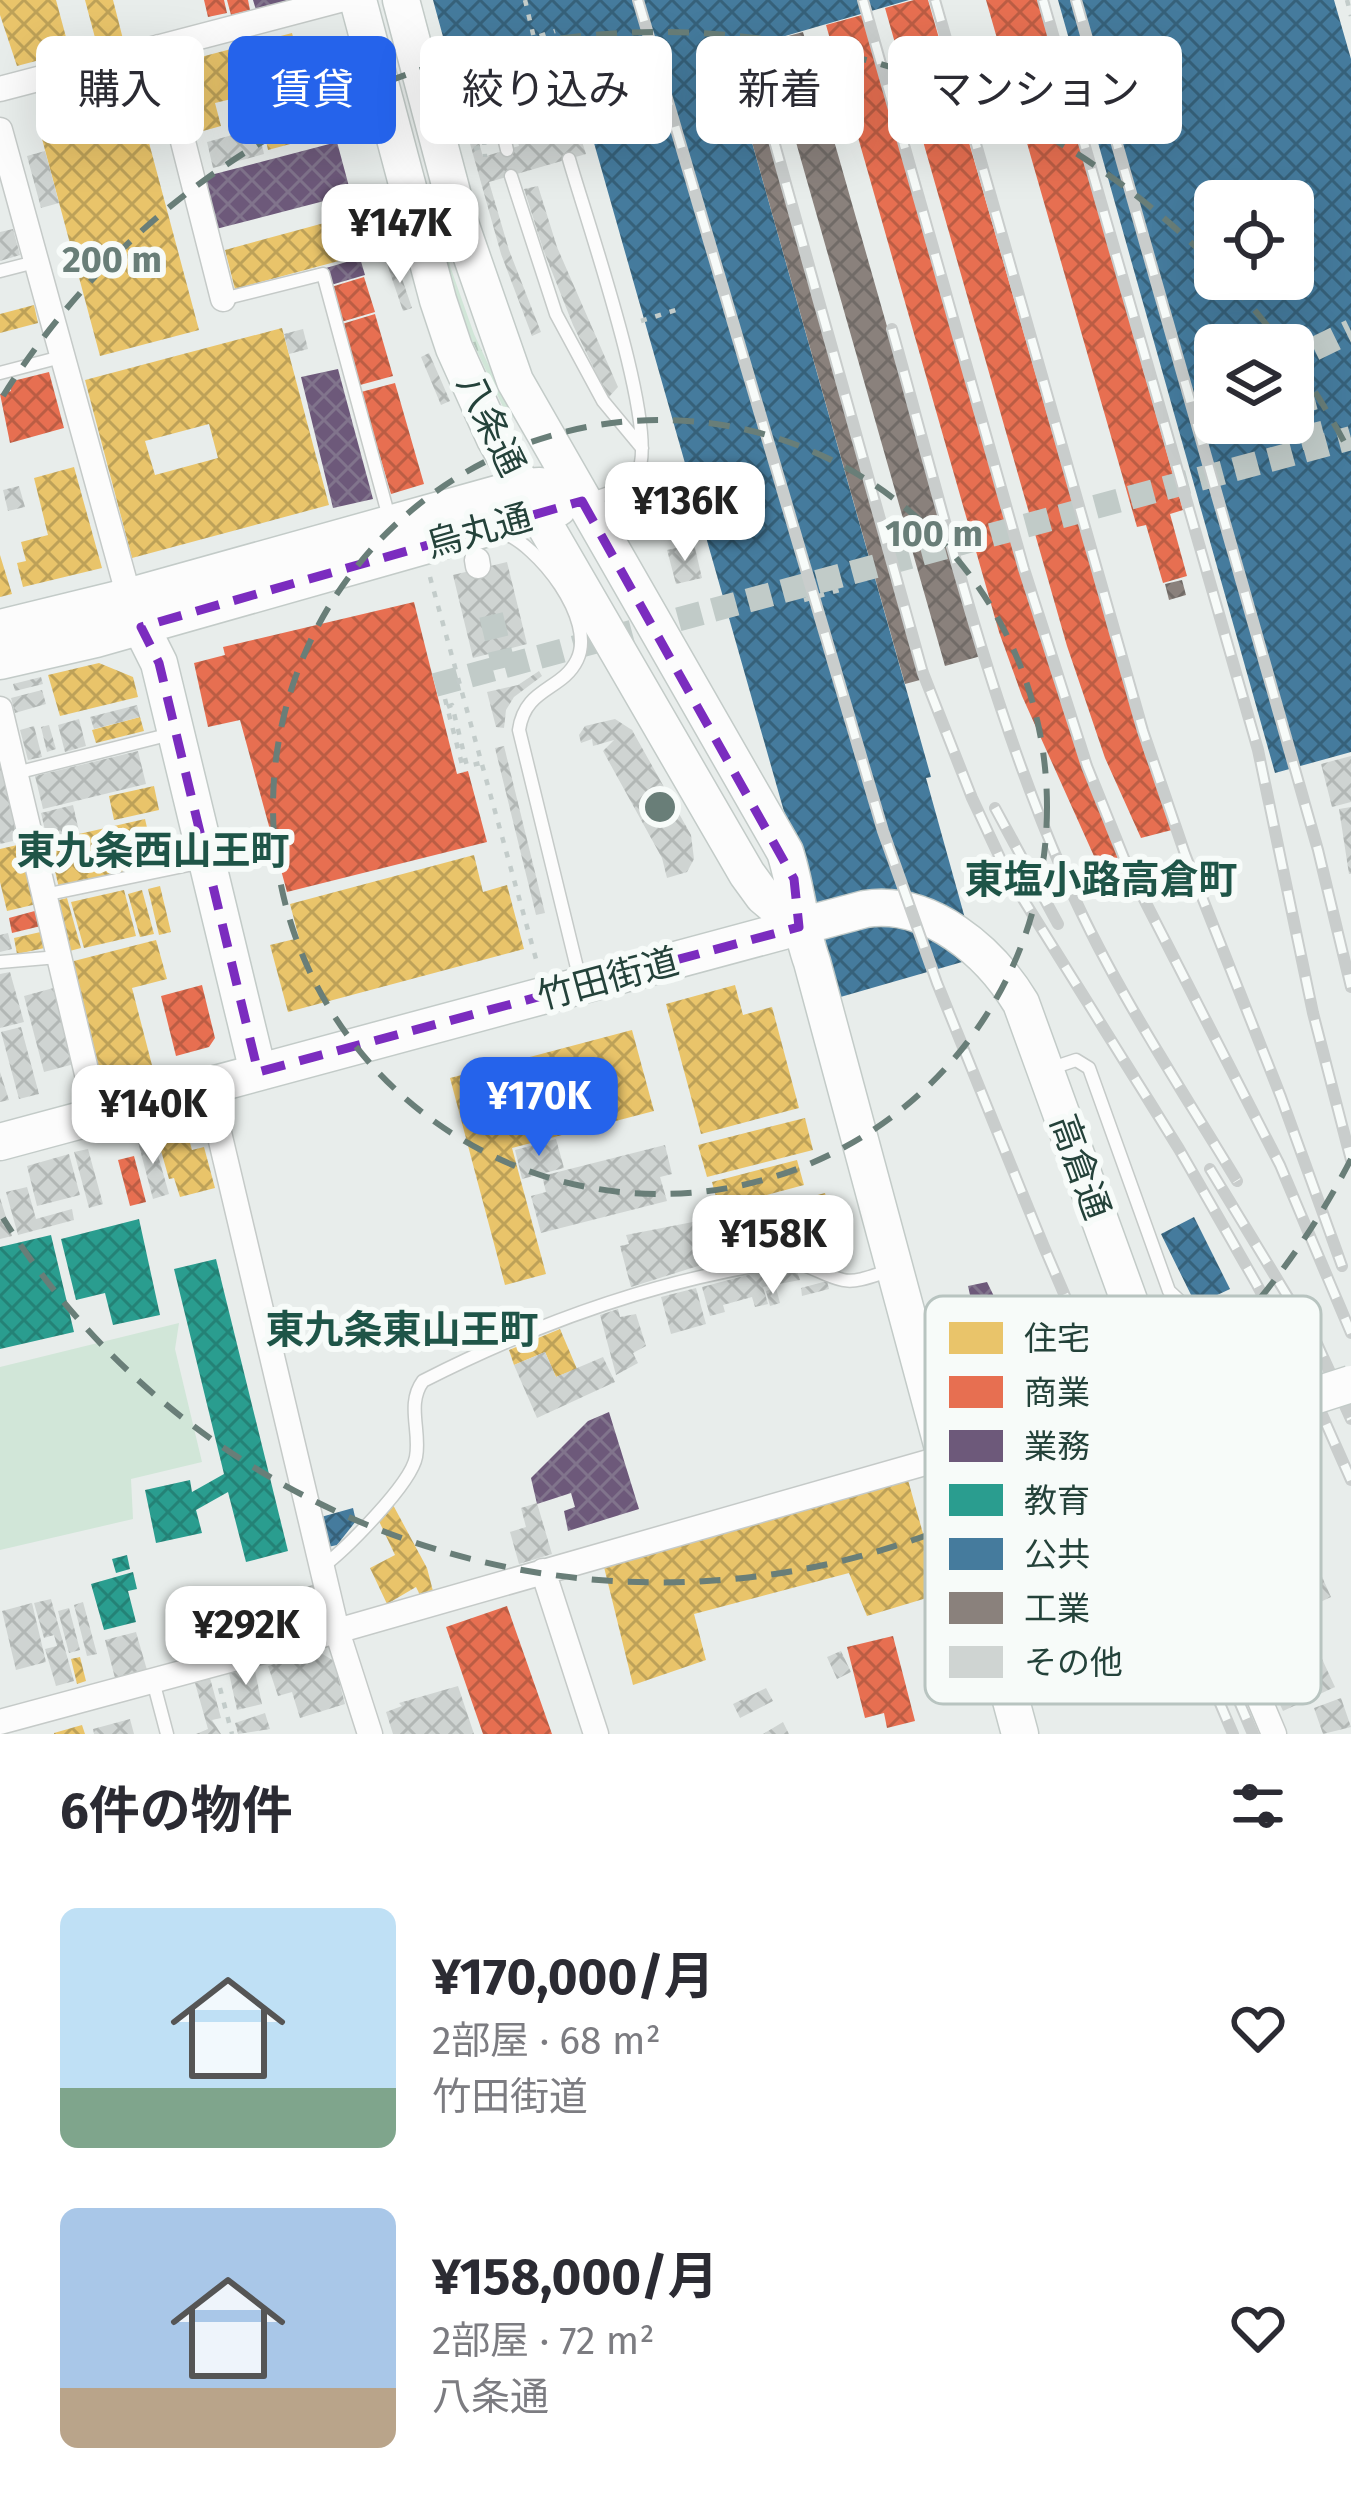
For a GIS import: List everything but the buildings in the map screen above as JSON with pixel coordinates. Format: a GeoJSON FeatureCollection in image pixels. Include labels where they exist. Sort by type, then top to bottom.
{"type":"FeatureCollection","features":[{"type":"Feature","properties":{"kind":"street"},"geometry":{"type":"LineString","coordinates":[[201,36],[340,0]]}},
{"type":"Feature","properties":{"kind":"street","name":"八条通"},"geometry":{"type":"LineString","coordinates":[[358,0],[454,348],[495,440],[747,874],[763,896],[799,927]]}},
{"type":"Feature","properties":{"kind":"street","name":"八条通"},"geometry":{"type":"LineString","coordinates":[[400,0],[461,226],[495,331],[533,418],[785,853],[794,879],[799,927],[925,1379]]}},
{"type":"Feature","properties":{"kind":"street"},"geometry":{"type":"LineString","coordinates":[[0,89],[36,79]]}},
{"type":"Feature","properties":{"kind":"street"},"geometry":{"type":"LineString","coordinates":[[0,130],[134,612],[159,663],[258,1072]]}},
{"type":"Feature","properties":{"kind":"street"},"geometry":{"type":"LineString","coordinates":[[184,144],[223,299]]}},
{"type":"Feature","properties":{"kind":"street","name":"烏丸通"},"geometry":{"type":"LineString","coordinates":[[0,661],[390,522],[529,501],[582,501]]}},
{"type":"Feature","properties":{"kind":"street","name":"烏丸通"},"geometry":{"type":"LineString","coordinates":[[0,628],[134,612],[480,552],[529,501]]}},
{"type":"Feature","properties":{"kind":"street"},"geometry":{"type":"LineString","coordinates":[[0,710],[97,1116]]}},
{"type":"Feature","properties":{"kind":"street","name":"高倉通"},"geometry":{"type":"LineString","coordinates":[[799,927],[881,906],[899,908],[949,930],[981,952],[1004,976],[1021,1003],[1128,1296]]}},
{"type":"Feature","properties":{"kind":"street","name":"竹田街道"},"geometry":{"type":"LineString","coordinates":[[0,1142],[799,927]]}},
{"type":"Feature","properties":{"kind":"street"},"geometry":{"type":"LineString","coordinates":[[208,1086],[322,1567],[370,1734]]}},
{"type":"Feature","properties":{"kind":"street","name":"高倉通"},"geometry":{"type":"LineString","coordinates":[[1321,1394],[1351,1384]]}},
{"type":"Feature","properties":{"kind":"street"},"geometry":{"type":"LineString","coordinates":[[0,1722],[338,1631],[925,1462]]}},
{"type":"Feature","properties":{"kind":"street"},"geometry":{"type":"LineString","coordinates":[[543,1571],[596,1734]]}},
{"type":"Feature","properties":{"kind":"street","name":"八条通"},"geometry":{"type":"LineString","coordinates":[[1012,1704],[1020,1734]]}},
{"type":"Feature","properties":{"kind":"street"},"geometry":{"type":"LineString","coordinates":[[1262,1704],[1274,1734]]}},
{"type":"Feature","properties":{"kind":"lane"},"geometry":{"type":"LineString","coordinates":[[506,144],[507,150]]}},
{"type":"Feature","properties":{"kind":"lane"},"geometry":{"type":"LineString","coordinates":[[569,159],[635,386],[643,449],[639,471],[626,485],[582,501]]}},
{"type":"Feature","properties":{"kind":"lane"},"geometry":{"type":"LineString","coordinates":[[511,176],[556,314],[603,401],[643,449]]}},
{"type":"Feature","properties":{"kind":"lane"},"geometry":{"type":"LineString","coordinates":[[0,271],[35,262]]}},
{"type":"Feature","properties":{"kind":"lane"},"geometry":{"type":"LineString","coordinates":[[223,299],[323,274],[390,522]]}},
{"type":"Feature","properties":{"kind":"lane"},"geometry":{"type":"LineString","coordinates":[[0,374],[61,357]]}},
{"type":"Feature","properties":{"kind":"lane"},"geometry":{"type":"LineString","coordinates":[[480,552],[512,536],[536,553],[579,627],[581,646],[574,666],[529,703],[519,730],[582,987]]}},
{"type":"Feature","properties":{"kind":"lane"},"geometry":{"type":"LineString","coordinates":[[15,773],[175,733]]}},
{"type":"Feature","properties":{"kind":"lane"},"geometry":{"type":"LineString","coordinates":[[44,895],[204,862]]}},
{"type":"Feature","properties":{"kind":"lane"},"geometry":{"type":"LineString","coordinates":[[0,962],[58,957]]}},
{"type":"Feature","properties":{"kind":"lane"},"geometry":{"type":"LineString","coordinates":[[1045,1071],[1076,1060],[1089,1067],[1173,1296]]}},
{"type":"Feature","properties":{"kind":"lane"},"geometry":{"type":"LineString","coordinates":[[322,1567],[337,1556],[416,1460],[413,1409],[423,1381],[516,1336],[576,1314],[732,1272],[783,1262],[814,1267],[844,1280],[895,1269]]}},
{"type":"Feature","properties":{"kind":"lane"},"geometry":{"type":"LineString","coordinates":[[153,1680],[167,1734]]}},
{"type":"Feature","properties":{"kind":"path"},"geometry":{"type":"LineString","coordinates":[[525,0],[534,38],[555,31]]}},
{"type":"Feature","properties":{"kind":"path"},"geometry":{"type":"LineString","coordinates":[[1347,0],[1351,16]]}},
{"type":"Feature","properties":{"kind":"path"},"geometry":{"type":"LineString","coordinates":[[473,149],[483,146],[485,157]]}},
{"type":"Feature","properties":{"kind":"path"},"geometry":{"type":"LineString","coordinates":[[641,321],[676,310]]}},
{"type":"Feature","properties":{"kind":"path"},"geometry":{"type":"LineString","coordinates":[[621,530],[632,520],[676,533],[701,528]]}},
{"type":"Feature","properties":{"kind":"path"},"geometry":{"type":"LineString","coordinates":[[676,533],[682,547]]}},
{"type":"Feature","properties":{"kind":"path"},"geometry":{"type":"LineString","coordinates":[[428,572],[536,959]]}},
{"type":"Feature","properties":{"kind":"path"},"geometry":{"type":"LineString","coordinates":[[804,600],[848,588]]}},
{"type":"Feature","properties":{"kind":"path"},"geometry":{"type":"LineString","coordinates":[[464,772],[446,703],[452,705],[467,766],[481,763]]}},
{"type":"Feature","properties":{"kind":"path"},"geometry":{"type":"LineString","coordinates":[[214,1665],[232,1734]]}},
{"type":"Feature","properties":{"kind":"highlighted area"},"geometry":{"type":"Polygon","coordinates":[[[582,501],[794,879],[799,927],[258,1072],[159,663],[141,627],[582,501]]]}},
{"type":"Feature","properties":{"kind":"green space"},"geometry":{"type":"Polygon","coordinates":[[[396,49],[420,130],[420,142],[396,50],[396,49]]]}},
{"type":"Feature","properties":{"kind":"green space"},"geometry":{"type":"Polygon","coordinates":[[[421,144],[440,198],[450,266],[474,334],[513,417],[509,420],[445,267],[421,144]]]}},
{"type":"Feature","properties":{"kind":"green space"},"geometry":{"type":"Polygon","coordinates":[[[179,1323],[175,1349],[202,1462],[131,1479],[133,1519],[0,1550],[0,1367],[179,1323]]]}},
{"type":"Feature","properties":{"kind":"tunnel"},"geometry":{"type":"LineString","coordinates":[[1314,349],[1351,331]]}},
{"type":"Feature","properties":{"kind":"tunnel"},"geometry":{"type":"LineString","coordinates":[[435,685],[1351,438]]}},
{"type":"Feature","properties":{"kind":"tunnel"},"geometry":{"type":"LineString","coordinates":[[1314,444],[1315,448]]}},
{"type":"Feature","properties":{"kind":"tunnel"},"geometry":{"type":"LineString","coordinates":[[491,615],[504,668]]}},
{"type":"Feature","properties":{"kind":"railway"},"geometry":{"type":"LineString","coordinates":[[638,0],[883,831],[937,983],[1065,1296]]}},
{"type":"Feature","properties":{"kind":"railway"},"geometry":{"type":"LineString","coordinates":[[863,0],[1024,569],[1087,766],[1128,868],[1280,1165],[1351,1333]]}},
{"type":"Feature","properties":{"kind":"railway"},"geometry":{"type":"LineString","coordinates":[[935,0],[1143,731],[1342,1266]]}},
{"type":"Feature","properties":{"kind":"railway"},"geometry":{"type":"LineString","coordinates":[[1043,0],[1258,750],[1313,1013],[1351,1160]]}},
{"type":"Feature","properties":{"kind":"railway"},"geometry":{"type":"LineString","coordinates":[[1076,0],[1318,850],[1351,987]]}},
{"type":"Feature","properties":{"kind":"railway"},"geometry":{"type":"LineString","coordinates":[[775,144],[923,673],[972,798],[1008,875],[1179,1149],[1263,1296]]}},
{"type":"Feature","properties":{"kind":"railway"},"geometry":{"type":"LineString","coordinates":[[892,329],[968,603],[1035,805],[1100,950],[1237,1181]]}},
{"type":"Feature","properties":{"kind":"railway"},"geometry":{"type":"LineString","coordinates":[[995,808],[1058,924]]}},
{"type":"Feature","properties":{"kind":"railway"},"geometry":{"type":"LineString","coordinates":[[1210,1169],[1287,1296]]}},
{"type":"Feature","properties":{"kind":"railway"},"geometry":{"type":"LineString","coordinates":[[1321,1353],[1351,1419]]}},
{"type":"Feature","properties":{"kind":"railway"},"geometry":{"type":"LineString","coordinates":[[1321,1412],[1351,1480]]}},
{"type":"Feature","properties":{"kind":"railway"},"geometry":{"type":"LineString","coordinates":[[1220,1704],[1233,1734]]}},
{"type":"Feature","properties":{"kind":"railway"},"geometry":{"type":"LineString","coordinates":[[1240,1704],[1253,1734]]}},
{"type":"Feature","properties":{"kind":"district","name":"東九条西山王町"},"geometry":{"type":"Point","coordinates":[153,851]}},
{"type":"Feature","properties":{"kind":"district","name":"東塩小路高倉町"},"geometry":{"type":"Point","coordinates":[1101,880]}},
{"type":"Feature","properties":{"kind":"district","name":"東九条東山王町"},"geometry":{"type":"Point","coordinates":[402,1330]}}]}
